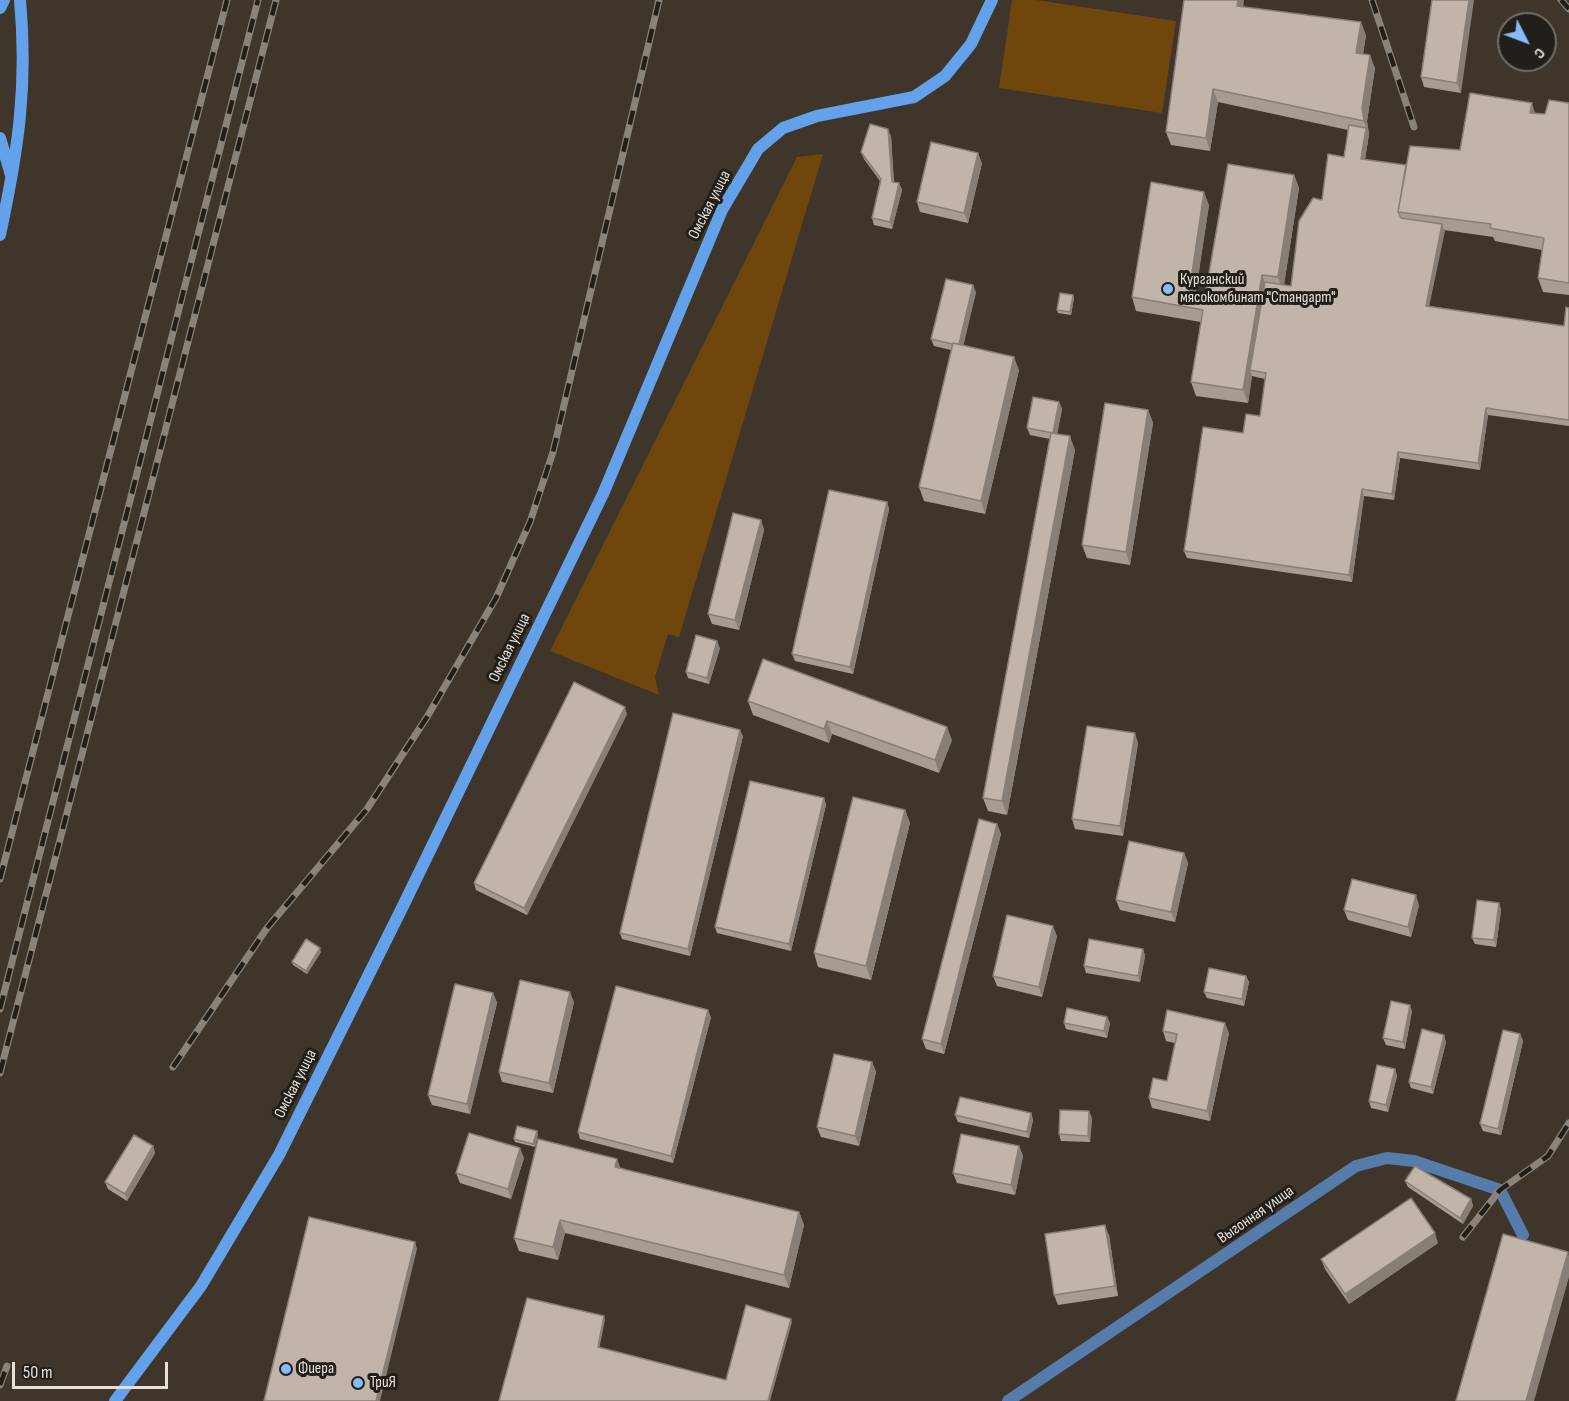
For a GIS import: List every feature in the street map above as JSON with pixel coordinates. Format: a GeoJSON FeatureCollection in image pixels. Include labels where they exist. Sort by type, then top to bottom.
{"type":"FeatureCollection","features":[{"type":"Feature","properties":{"kind":"main road"},"geometry":{"type":"LineString","coordinates":[[0,8],[4,0]]}},
{"type":"Feature","properties":{"kind":"main road"},"geometry":{"type":"LineString","coordinates":[[0,235],[12,180],[22,113],[24,44],[20,0]]}},
{"type":"Feature","properties":{"kind":"main road","name":"Омская улица"},"geometry":{"type":"LineString","coordinates":[[115,1401],[201,1286],[279,1155],[408,898],[603,494],[722,210],[758,149],[783,128],[817,116],[914,97],[945,76],[972,44],[992,0]]}},
{"type":"Feature","properties":{"kind":"main road"},"geometry":{"type":"LineString","coordinates":[[0,138],[12,180]]}},
{"type":"Feature","properties":{"kind":"street","name":"Выгонная улица"},"geometry":{"type":"LineString","coordinates":[[1008,1401],[1356,1166],[1387,1158],[1414,1161],[1500,1190],[1523,1235]]}},
{"type":"Feature","properties":{"kind":"shaded area"},"geometry":{"type":"Polygon","coordinates":[[[1012,0],[1036,0],[1176,21],[1162,113],[999,88],[1012,0]]]}},
{"type":"Feature","properties":{"kind":"shaded area"},"geometry":{"type":"Polygon","coordinates":[[[823,154],[679,637],[668,634],[655,677],[659,695],[550,651],[797,157],[823,154]]]}},
{"type":"Feature","properties":{"kind":"building"},"geometry":{"type":"Polygon","coordinates":[[[1184,0],[1238,0],[1237,6],[1361,22],[1356,53],[1370,55],[1362,108],[1364,121],[1213,89],[1206,138],[1166,132],[1184,0]]]}},
{"type":"Feature","properties":{"kind":"building"},"geometry":{"type":"Polygon","coordinates":[[[1432,0],[1469,0],[1457,83],[1421,77],[1432,0]]]}},
{"type":"Feature","properties":{"kind":"building"},"geometry":{"type":"Polygon","coordinates":[[[1470,93],[1532,103],[1530,113],[1545,114],[1549,100],[1569,103],[1569,283],[1538,278],[1544,238],[1490,228],[1491,224],[1398,212],[1410,146],[1460,150],[1470,93]]]}},
{"type":"Feature","properties":{"kind":"building"},"geometry":{"type":"Polygon","coordinates":[[[870,124],[888,129],[892,182],[899,183],[890,222],[872,218],[881,179],[861,152],[870,124]]]}},
{"type":"Feature","properties":{"kind":"building"},"geometry":{"type":"Polygon","coordinates":[[[1349,125],[1366,128],[1361,159],[1406,165],[1398,212],[1401,218],[1442,224],[1426,306],[1564,326],[1566,307],[1569,308],[1569,420],[1486,408],[1478,463],[1398,452],[1392,494],[1362,489],[1349,575],[1184,551],[1203,427],[1243,433],[1246,414],[1260,416],[1266,373],[1250,370],[1265,282],[1291,286],[1299,221],[1313,198],[1322,200],[1328,154],[1344,157],[1349,125]]]}},
{"type":"Feature","properties":{"kind":"building"},"geometry":{"type":"Polygon","coordinates":[[[931,142],[978,153],[964,213],[917,202],[931,142]]]}},
{"type":"Feature","properties":{"kind":"building","name":"Курганский мясокомбинат \"Стандарт\""},"geometry":{"type":"Polygon","coordinates":[[[1228,164],[1294,175],[1278,277],[1262,275],[1243,390],[1191,382],[1203,310],[1132,297],[1151,182],[1204,192],[1189,293],[1205,296],[1228,164]]]}},
{"type":"Feature","properties":{"kind":"building"},"geometry":{"type":"Polygon","coordinates":[[[946,279],[973,285],[959,344],[931,339],[946,279]]]}},
{"type":"Feature","properties":{"kind":"building"},"geometry":{"type":"Polygon","coordinates":[[[1060,293],[1073,295],[1070,312],[1057,310],[1060,293]]]}},
{"type":"Feature","properties":{"kind":"building"},"geometry":{"type":"Polygon","coordinates":[[[953,343],[1014,357],[981,501],[919,487],[953,343]]]}},
{"type":"Feature","properties":{"kind":"building"},"geometry":{"type":"Polygon","coordinates":[[[1033,397],[1059,402],[1053,433],[1027,428],[1033,397]]]}},
{"type":"Feature","properties":{"kind":"building"},"geometry":{"type":"Polygon","coordinates":[[[1105,403],[1148,410],[1126,552],[1082,545],[1105,403]]]}},
{"type":"Feature","properties":{"kind":"building"},"geometry":{"type":"Polygon","coordinates":[[[1051,433],[1070,436],[1002,801],[983,798],[1051,433]]]}},
{"type":"Feature","properties":{"kind":"building"},"geometry":{"type":"Polygon","coordinates":[[[829,490],[887,502],[850,667],[792,654],[829,490]]]}},
{"type":"Feature","properties":{"kind":"building"},"geometry":{"type":"Polygon","coordinates":[[[733,513],[761,520],[735,620],[708,614],[733,513]]]}},
{"type":"Feature","properties":{"kind":"building"},"geometry":{"type":"Polygon","coordinates":[[[696,635],[717,641],[707,678],[686,672],[696,635]]]}},
{"type":"Feature","properties":{"kind":"building"},"geometry":{"type":"Polygon","coordinates":[[[763,659],[947,727],[935,760],[827,721],[824,729],[748,701],[763,659]]]}},
{"type":"Feature","properties":{"kind":"building"},"geometry":{"type":"Polygon","coordinates":[[[574,682],[625,707],[524,908],[474,883],[574,682]]]}},
{"type":"Feature","properties":{"kind":"building"},"geometry":{"type":"Polygon","coordinates":[[[673,713],[740,730],[688,949],[620,933],[673,713]]]}},
{"type":"Feature","properties":{"kind":"building"},"geometry":{"type":"Polygon","coordinates":[[[1087,726],[1135,733],[1120,826],[1072,819],[1087,726]]]}},
{"type":"Feature","properties":{"kind":"building"},"geometry":{"type":"Polygon","coordinates":[[[750,781],[824,798],[789,944],[715,927],[750,781]]]}},
{"type":"Feature","properties":{"kind":"building"},"geometry":{"type":"Polygon","coordinates":[[[853,797],[905,810],[866,966],[814,953],[853,797]]]}},
{"type":"Feature","properties":{"kind":"building"},"geometry":{"type":"Polygon","coordinates":[[[979,819],[997,824],[941,1044],[922,1039],[979,819]]]}},
{"type":"Feature","properties":{"kind":"building"},"geometry":{"type":"Polygon","coordinates":[[[1129,841],[1184,853],[1171,912],[1116,900],[1129,841]]]}},
{"type":"Feature","properties":{"kind":"building"},"geometry":{"type":"Polygon","coordinates":[[[1352,879],[1416,895],[1408,927],[1344,910],[1352,879]]]}},
{"type":"Feature","properties":{"kind":"building"},"geometry":{"type":"Polygon","coordinates":[[[1477,900],[1499,903],[1494,940],[1472,938],[1477,900]]]}},
{"type":"Feature","properties":{"kind":"building"},"geometry":{"type":"Polygon","coordinates":[[[1007,915],[1053,926],[1039,987],[993,976],[1007,915]]]}},
{"type":"Feature","properties":{"kind":"building"},"geometry":{"type":"Polygon","coordinates":[[[306,939],[320,948],[306,971],[292,962],[306,939]]]}},
{"type":"Feature","properties":{"kind":"building"},"geometry":{"type":"Polygon","coordinates":[[[1089,939],[1143,949],[1138,976],[1084,966],[1089,939]]]}},
{"type":"Feature","properties":{"kind":"building"},"geometry":{"type":"Polygon","coordinates":[[[1209,968],[1246,976],[1242,999],[1204,992],[1209,968]]]}},
{"type":"Feature","properties":{"kind":"building"},"geometry":{"type":"Polygon","coordinates":[[[520,980],[570,992],[549,1083],[499,1072],[520,980]]]}},
{"type":"Feature","properties":{"kind":"building"},"geometry":{"type":"Polygon","coordinates":[[[455,984],[493,993],[467,1104],[428,1095],[455,984]]]}},
{"type":"Feature","properties":{"kind":"building"},"geometry":{"type":"Polygon","coordinates":[[[616,986],[708,1010],[671,1156],[578,1132],[616,986]]]}},
{"type":"Feature","properties":{"kind":"building"},"geometry":{"type":"Polygon","coordinates":[[[1391,1001],[1410,1005],[1403,1042],[1383,1038],[1391,1001]]]}},
{"type":"Feature","properties":{"kind":"building"},"geometry":{"type":"Polygon","coordinates":[[[1067,1008],[1107,1017],[1104,1031],[1064,1023],[1067,1008]]]}},
{"type":"Feature","properties":{"kind":"building"},"geometry":{"type":"Polygon","coordinates":[[[1167,1010],[1225,1023],[1207,1111],[1149,1098],[1153,1078],[1167,1081],[1177,1034],[1163,1031],[1167,1010]]]}},
{"type":"Feature","properties":{"kind":"building"},"geometry":{"type":"Polygon","coordinates":[[[1422,1029],[1444,1035],[1431,1087],[1409,1082],[1422,1029]]]}},
{"type":"Feature","properties":{"kind":"building"},"geometry":{"type":"Polygon","coordinates":[[[1503,1030],[1520,1034],[1498,1129],[1480,1124],[1503,1030]]]}},
{"type":"Feature","properties":{"kind":"building"},"geometry":{"type":"Polygon","coordinates":[[[834,1054],[872,1062],[855,1136],[817,1127],[834,1054]]]}},
{"type":"Feature","properties":{"kind":"building"},"geometry":{"type":"Polygon","coordinates":[[[1377,1065],[1395,1069],[1386,1105],[1369,1101],[1377,1065]]]}},
{"type":"Feature","properties":{"kind":"building"},"geometry":{"type":"Polygon","coordinates":[[[960,1097],[1031,1113],[1027,1132],[955,1115],[960,1097]]]}},
{"type":"Feature","properties":{"kind":"building"},"geometry":{"type":"Polygon","coordinates":[[[1060,1110],[1089,1111],[1088,1136],[1059,1134],[1060,1110]]]}},
{"type":"Feature","properties":{"kind":"building"},"geometry":{"type":"Polygon","coordinates":[[[517,1126],[537,1131],[533,1144],[514,1139],[517,1126]]]}},
{"type":"Feature","properties":{"kind":"building"},"geometry":{"type":"Polygon","coordinates":[[[469,1133],[520,1148],[508,1189],[456,1173],[469,1133]]]}},
{"type":"Feature","properties":{"kind":"building"},"geometry":{"type":"Polygon","coordinates":[[[961,1134],[1019,1146],[1011,1185],[953,1173],[961,1134]]]}},
{"type":"Feature","properties":{"kind":"building"},"geometry":{"type":"Polygon","coordinates":[[[134,1135],[153,1146],[125,1194],[105,1182],[134,1135]]]}},
{"type":"Feature","properties":{"kind":"building"},"geometry":{"type":"Polygon","coordinates":[[[538,1139],[617,1159],[615,1167],[799,1212],[784,1275],[560,1220],[553,1247],[514,1238],[538,1139]]]}},
{"type":"Feature","properties":{"kind":"building"},"geometry":{"type":"Polygon","coordinates":[[[1415,1166],[1471,1199],[1460,1218],[1405,1181],[1415,1166]]]}},
{"type":"Feature","properties":{"kind":"building"},"geometry":{"type":"Polygon","coordinates":[[[1411,1198],[1435,1233],[1345,1294],[1321,1259],[1411,1198]]]}},
{"type":"Feature","properties":{"kind":"building"},"geometry":{"type":"Polygon","coordinates":[[[309,1217],[415,1242],[376,1401],[264,1401],[309,1217]]]}},
{"type":"Feature","properties":{"kind":"building"},"geometry":{"type":"Polygon","coordinates":[[[1105,1225],[1115,1286],[1054,1295],[1045,1234],[1105,1225]]]}},
{"type":"Feature","properties":{"kind":"building"},"geometry":{"type":"Polygon","coordinates":[[[1503,1234],[1568,1252],[1526,1401],[1456,1401],[1503,1234]]]}},
{"type":"Feature","properties":{"kind":"building"},"geometry":{"type":"Polygon","coordinates":[[[527,1298],[604,1316],[598,1347],[726,1380],[746,1305],[791,1319],[768,1401],[499,1401],[527,1298]]]}},
{"type":"Feature","properties":{"kind":"railway"},"geometry":{"type":"LineString","coordinates":[[0,879],[227,0]]}},
{"type":"Feature","properties":{"kind":"railway"},"geometry":{"type":"LineString","coordinates":[[0,1009],[258,0]]}},
{"type":"Feature","properties":{"kind":"railway"},"geometry":{"type":"LineString","coordinates":[[0,1073],[276,0]]}},
{"type":"Feature","properties":{"kind":"railway"},"geometry":{"type":"LineString","coordinates":[[173,1067],[267,928],[367,809],[427,717],[496,598],[530,522],[553,452],[659,0]]}},
{"type":"Feature","properties":{"kind":"railway"},"geometry":{"type":"LineString","coordinates":[[1372,0],[1414,127]]}},
{"type":"Feature","properties":{"kind":"railway"},"geometry":{"type":"LineString","coordinates":[[1561,0],[1569,9]]}},
{"type":"Feature","properties":{"kind":"railway"},"geometry":{"type":"LineString","coordinates":[[1463,1237],[1500,1190],[1548,1156],[1569,1123]]}},
{"type":"Feature","properties":{"kind":"railway"},"geometry":{"type":"LineString","coordinates":[[0,1385],[7,1366]]}},
{"type":"Feature","properties":{"kind":"place","name":"Курганский мясокомбинат \"Стандарт\""},"geometry":{"type":"Point","coordinates":[1168,289]}},
{"type":"Feature","properties":{"kind":"place","name":"Фиера"},"geometry":{"type":"Point","coordinates":[286,1369]}},
{"type":"Feature","properties":{"kind":"place","name":"ТриЯ"},"geometry":{"type":"Point","coordinates":[358,1383]}}]}
